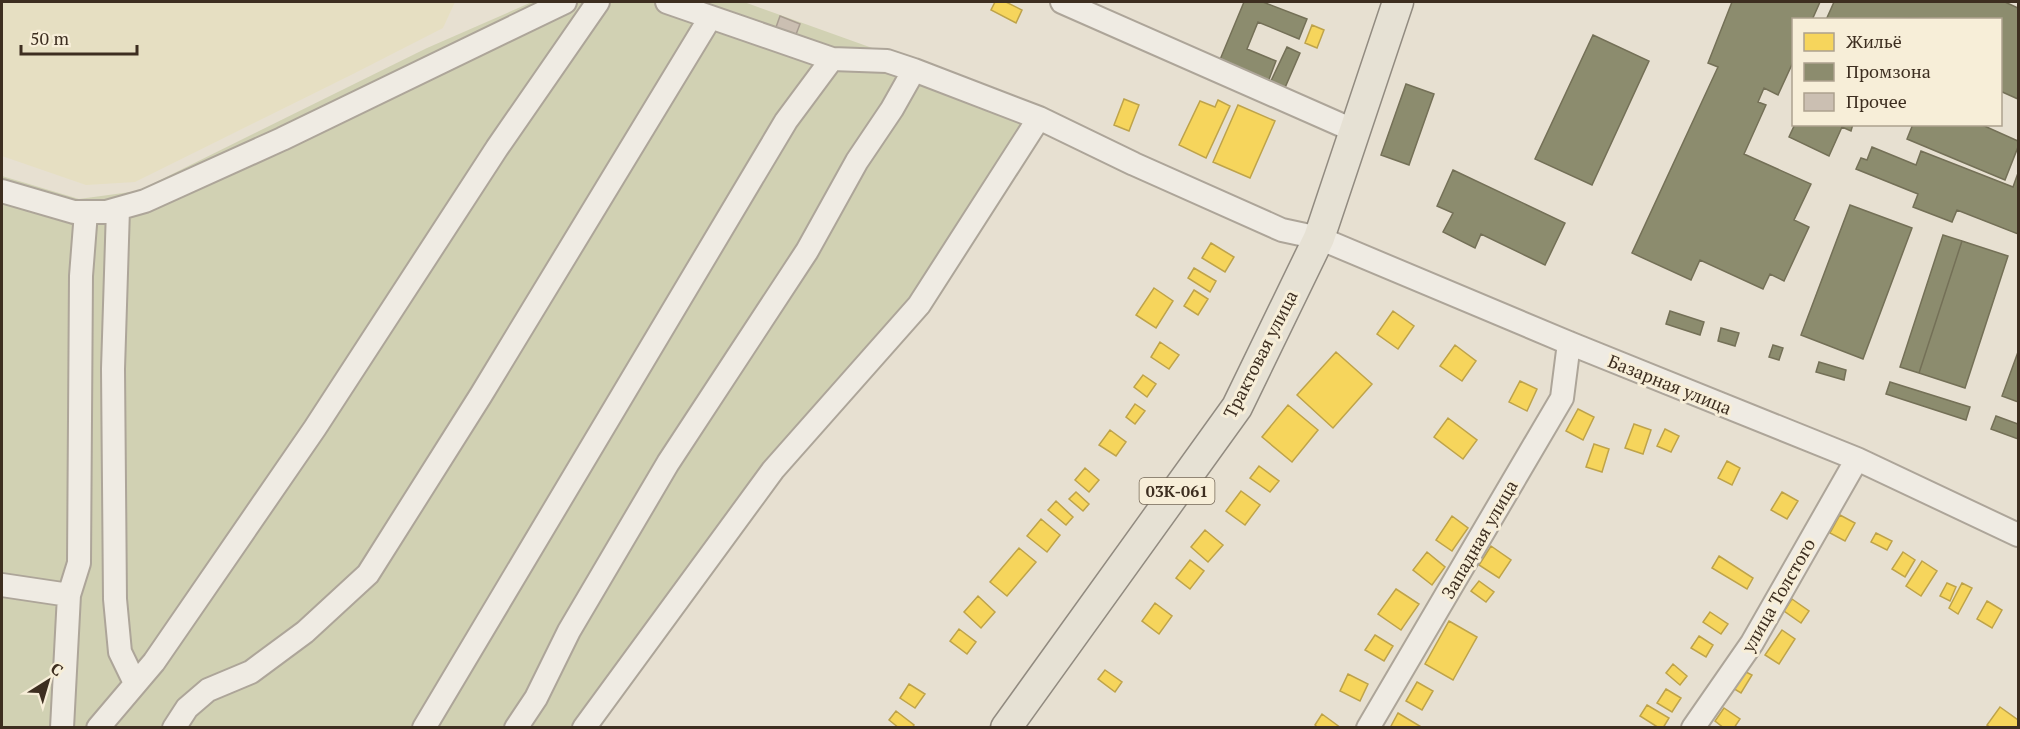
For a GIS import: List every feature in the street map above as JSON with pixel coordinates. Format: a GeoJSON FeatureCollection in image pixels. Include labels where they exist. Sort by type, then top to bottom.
{"type":"FeatureCollection","features":[{"type":"Feature","properties":{"kind":"main road","name":"Трактовая улица"},"geometry":{"type":"LineString","coordinates":[[1006,728],[1237,407],[1319,238],[1395,2]]}},
{"type":"Feature","properties":{"kind":"street"},"geometry":{"type":"LineString","coordinates":[[2,191],[74,212],[106,212],[145,201],[282,139],[565,2]]}},
{"type":"Feature","properties":{"kind":"street"},"geometry":{"type":"LineString","coordinates":[[98,728],[154,662],[315,428],[497,148],[598,2]]}},
{"type":"Feature","properties":{"kind":"street","name":"Базарная улица"},"geometry":{"type":"LineString","coordinates":[[667,2],[832,59],[887,61],[1039,118],[1134,164],[1282,230],[1319,238],[1569,343],[1857,459],[2019,535]]}},
{"type":"Feature","properties":{"kind":"street"},"geometry":{"type":"LineString","coordinates":[[1062,2],[1355,131]]}},
{"type":"Feature","properties":{"kind":"street"},"geometry":{"type":"LineString","coordinates":[[174,728],[187,708],[208,690],[251,672],[305,632],[368,574],[481,395],[710,18]]}},
{"type":"Feature","properties":{"kind":"street"},"geometry":{"type":"LineString","coordinates":[[424,728],[786,121],[832,59]]}},
{"type":"Feature","properties":{"kind":"street"},"geometry":{"type":"LineString","coordinates":[[516,728],[536,698],[569,631],[668,463],[807,251],[857,161],[892,109],[914,70]]}},
{"type":"Feature","properties":{"kind":"street"},"geometry":{"type":"LineString","coordinates":[[584,728],[773,470],[919,305],[1039,118]]}},
{"type":"Feature","properties":{"kind":"street"},"geometry":{"type":"LineString","coordinates":[[118,209],[113,369],[115,599],[120,652],[135,683]]}},
{"type":"Feature","properties":{"kind":"street"},"geometry":{"type":"LineString","coordinates":[[62,728],[69,596],[79,563],[81,276],[86,212]]}},
{"type":"Feature","properties":{"kind":"street","name":"Западная улица"},"geometry":{"type":"LineString","coordinates":[[1368,728],[1562,398],[1569,343]]}},
{"type":"Feature","properties":{"kind":"street","name":"улица Толстого"},"geometry":{"type":"LineString","coordinates":[[1693,728],[1752,644],[1857,459]]}},
{"type":"Feature","properties":{"kind":"street"},"geometry":{"type":"LineString","coordinates":[[2,585],[69,596]]}},
{"type":"Feature","properties":{"kind":"shaded area"},"geometry":{"type":"Polygon","coordinates":[[[2,2],[455,2],[443,28],[349,76],[135,182],[86,185],[2,156],[2,2]]]}},
{"type":"Feature","properties":{"kind":"green space"},"geometry":{"type":"Polygon","coordinates":[[[532,2],[744,2],[1048,111],[1023,153],[776,472],[589,727],[2,727],[2,176],[79,199],[138,191],[427,48],[532,2]]]}},
{"type":"Feature","properties":{"kind":"building: Жильё"},"geometry":{"type":"Polygon","coordinates":[[[995,2],[1006,2],[1022,10],[1016,23],[991,10],[995,2]]]}},
{"type":"Feature","properties":{"kind":"building: Жильё"},"geometry":{"type":"Polygon","coordinates":[[[1312,25],[1324,30],[1317,48],[1305,43],[1312,25]]]}},
{"type":"Feature","properties":{"kind":"building: Жильё"},"geometry":{"type":"Polygon","coordinates":[[[1124,99],[1139,105],[1129,131],[1114,125],[1124,99]]]}},
{"type":"Feature","properties":{"kind":"building: Жильё"},"geometry":{"type":"Polygon","coordinates":[[[1218,100],[1230,106],[1206,158],[1179,145],[1200,101],[1215,107],[1218,100]]]}},
{"type":"Feature","properties":{"kind":"building: Жильё"},"geometry":{"type":"Polygon","coordinates":[[[1238,105],[1275,121],[1250,178],[1213,162],[1238,105]]]}},
{"type":"Feature","properties":{"kind":"building: Жильё"},"geometry":{"type":"Polygon","coordinates":[[[1211,243],[1234,257],[1225,272],[1202,258],[1211,243]]]}},
{"type":"Feature","properties":{"kind":"building: Жильё"},"geometry":{"type":"Polygon","coordinates":[[[1194,268],[1216,281],[1210,292],[1188,278],[1194,268]]]}},
{"type":"Feature","properties":{"kind":"building: Жильё"},"geometry":{"type":"Polygon","coordinates":[[[1154,288],[1173,301],[1156,328],[1136,315],[1154,288]]]}},
{"type":"Feature","properties":{"kind":"building: Жильё"},"geometry":{"type":"Polygon","coordinates":[[[1194,290],[1208,299],[1198,315],[1184,306],[1194,290]]]}},
{"type":"Feature","properties":{"kind":"building: Жильё"},"geometry":{"type":"Polygon","coordinates":[[[1393,311],[1414,326],[1398,349],[1377,334],[1393,311]]]}},
{"type":"Feature","properties":{"kind":"building: Жильё"},"geometry":{"type":"Polygon","coordinates":[[[1160,342],[1179,355],[1169,369],[1151,357],[1160,342]]]}},
{"type":"Feature","properties":{"kind":"building: Жильё"},"geometry":{"type":"Polygon","coordinates":[[[1455,345],[1476,361],[1462,381],[1440,366],[1455,345]]]}},
{"type":"Feature","properties":{"kind":"building: Жильё"},"geometry":{"type":"Polygon","coordinates":[[[1336,352],[1372,384],[1333,428],[1297,395],[1336,352]]]}},
{"type":"Feature","properties":{"kind":"building: Жильё"},"geometry":{"type":"Polygon","coordinates":[[[1143,375],[1156,384],[1147,397],[1134,387],[1143,375]]]}},
{"type":"Feature","properties":{"kind":"building: Жильё"},"geometry":{"type":"Polygon","coordinates":[[[1520,381],[1537,389],[1527,411],[1509,402],[1520,381]]]}},
{"type":"Feature","properties":{"kind":"building: Жильё"},"geometry":{"type":"Polygon","coordinates":[[[1135,404],[1145,411],[1135,424],[1126,417],[1135,404]]]}},
{"type":"Feature","properties":{"kind":"building: Жильё"},"geometry":{"type":"Polygon","coordinates":[[[1288,405],[1318,430],[1292,462],[1262,437],[1288,405]]]}},
{"type":"Feature","properties":{"kind":"building: Жильё"},"geometry":{"type":"Polygon","coordinates":[[[1578,409],[1594,417],[1583,440],[1566,431],[1578,409]]]}},
{"type":"Feature","properties":{"kind":"building: Жильё"},"geometry":{"type":"Polygon","coordinates":[[[1448,418],[1477,440],[1463,459],[1434,437],[1448,418]]]}},
{"type":"Feature","properties":{"kind":"building: Жильё"},"geometry":{"type":"Polygon","coordinates":[[[1634,424],[1651,430],[1643,454],[1625,448],[1634,424]]]}},
{"type":"Feature","properties":{"kind":"building: Жильё"},"geometry":{"type":"Polygon","coordinates":[[[1665,429],[1679,436],[1671,452],[1657,446],[1665,429]]]}},
{"type":"Feature","properties":{"kind":"building: Жильё"},"geometry":{"type":"Polygon","coordinates":[[[1110,430],[1126,442],[1116,456],[1099,445],[1110,430]]]}},
{"type":"Feature","properties":{"kind":"building: Жильё"},"geometry":{"type":"Polygon","coordinates":[[[1594,444],[1609,449],[1602,472],[1586,467],[1594,444]]]}},
{"type":"Feature","properties":{"kind":"building: Жильё"},"geometry":{"type":"Polygon","coordinates":[[[1727,461],[1740,468],[1732,485],[1718,478],[1727,461]]]}},
{"type":"Feature","properties":{"kind":"building: Жильё"},"geometry":{"type":"Polygon","coordinates":[[[1259,466],[1279,481],[1270,492],[1250,478],[1259,466]]]}},
{"type":"Feature","properties":{"kind":"building: Жильё"},"geometry":{"type":"Polygon","coordinates":[[[1085,468],[1099,480],[1089,492],[1075,480],[1085,468]]]}},
{"type":"Feature","properties":{"kind":"building: Жильё"},"geometry":{"type":"Polygon","coordinates":[[[1241,491],[1260,505],[1245,525],[1226,511],[1241,491]]]}},
{"type":"Feature","properties":{"kind":"building: Жильё"},"geometry":{"type":"Polygon","coordinates":[[[1076,492],[1089,504],[1083,511],[1069,499],[1076,492]]]}},
{"type":"Feature","properties":{"kind":"building: Жильё"},"geometry":{"type":"Polygon","coordinates":[[[1782,492],[1798,501],[1787,519],[1771,510],[1782,492]]]}},
{"type":"Feature","properties":{"kind":"building: Жильё"},"geometry":{"type":"Polygon","coordinates":[[[1056,501],[1073,517],[1066,525],[1048,510],[1056,501]]]}},
{"type":"Feature","properties":{"kind":"building: Жильё"},"geometry":{"type":"Polygon","coordinates":[[[1840,515],[1855,523],[1845,541],[1830,533],[1840,515]]]}},
{"type":"Feature","properties":{"kind":"building: Жильё"},"geometry":{"type":"Polygon","coordinates":[[[1452,516],[1468,528],[1452,551],[1436,540],[1452,516]]]}},
{"type":"Feature","properties":{"kind":"building: Жильё"},"geometry":{"type":"Polygon","coordinates":[[[1041,519],[1060,535],[1047,552],[1027,536],[1041,519]]]}},
{"type":"Feature","properties":{"kind":"building: Жильё"},"geometry":{"type":"Polygon","coordinates":[[[1205,530],[1223,545],[1208,562],[1191,547],[1205,530]]]}},
{"type":"Feature","properties":{"kind":"building: Жильё"},"geometry":{"type":"Polygon","coordinates":[[[1876,533],[1892,541],[1887,550],[1871,542],[1876,533]]]}},
{"type":"Feature","properties":{"kind":"building: Жильё"},"geometry":{"type":"Polygon","coordinates":[[[1491,546],[1511,560],[1499,578],[1479,565],[1491,546]]]}},
{"type":"Feature","properties":{"kind":"building: Жильё"},"geometry":{"type":"Polygon","coordinates":[[[1019,548],[1036,562],[1007,596],[990,582],[1019,548]]]}},
{"type":"Feature","properties":{"kind":"building: Жильё"},"geometry":{"type":"Polygon","coordinates":[[[1427,552],[1445,567],[1432,585],[1413,570],[1427,552]]]}},
{"type":"Feature","properties":{"kind":"building: Жильё"},"geometry":{"type":"Polygon","coordinates":[[[1903,552],[1915,560],[1905,577],[1892,569],[1903,552]]]}},
{"type":"Feature","properties":{"kind":"building: Жильё"},"geometry":{"type":"Polygon","coordinates":[[[1719,556],[1753,578],[1747,589],[1712,568],[1719,556]]]}},
{"type":"Feature","properties":{"kind":"building: Жильё"},"geometry":{"type":"Polygon","coordinates":[[[1190,560],[1204,571],[1190,589],[1176,578],[1190,560]]]}},
{"type":"Feature","properties":{"kind":"building: Жильё"},"geometry":{"type":"Polygon","coordinates":[[[1922,561],[1937,571],[1921,596],[1906,586],[1922,561]]]}},
{"type":"Feature","properties":{"kind":"building: Жильё"},"geometry":{"type":"Polygon","coordinates":[[[1479,581],[1494,592],[1486,602],[1471,591],[1479,581]]]}},
{"type":"Feature","properties":{"kind":"building: Жильё"},"geometry":{"type":"Polygon","coordinates":[[[1947,583],[1956,587],[1950,601],[1940,596],[1947,583]]]}},
{"type":"Feature","properties":{"kind":"building: Жильё"},"geometry":{"type":"Polygon","coordinates":[[[1962,583],[1972,588],[1958,614],[1949,608],[1962,583]]]}},
{"type":"Feature","properties":{"kind":"building: Жильё"},"geometry":{"type":"Polygon","coordinates":[[[1396,589],[1419,604],[1401,630],[1378,614],[1396,589]]]}},
{"type":"Feature","properties":{"kind":"building: Жильё"},"geometry":{"type":"Polygon","coordinates":[[[978,596],[995,612],[981,628],[964,612],[978,596]]]}},
{"type":"Feature","properties":{"kind":"building: Жильё"},"geometry":{"type":"Polygon","coordinates":[[[1792,599],[1809,611],[1801,623],[1784,611],[1792,599]]]}},
{"type":"Feature","properties":{"kind":"building: Жильё"},"geometry":{"type":"Polygon","coordinates":[[[1987,601],[2002,610],[1992,628],[1977,619],[1987,601]]]}},
{"type":"Feature","properties":{"kind":"building: Жильё"},"geometry":{"type":"Polygon","coordinates":[[[1155,603],[1172,616],[1159,634],[1142,621],[1155,603]]]}},
{"type":"Feature","properties":{"kind":"building: Жильё"},"geometry":{"type":"Polygon","coordinates":[[[1710,612],[1728,624],[1721,634],[1703,622],[1710,612]]]}},
{"type":"Feature","properties":{"kind":"building: Жильё"},"geometry":{"type":"Polygon","coordinates":[[[1449,621],[1477,637],[1453,680],[1425,664],[1449,621]]]}},
{"type":"Feature","properties":{"kind":"building: Жильё"},"geometry":{"type":"Polygon","coordinates":[[[959,629],[976,642],[967,654],[950,641],[959,629]]]}},
{"type":"Feature","properties":{"kind":"building: Жильё"},"geometry":{"type":"Polygon","coordinates":[[[1782,630],[1795,639],[1779,664],[1765,655],[1782,630]]]}},
{"type":"Feature","properties":{"kind":"building: Жильё"},"geometry":{"type":"Polygon","coordinates":[[[1375,635],[1393,646],[1384,661],[1365,650],[1375,635]]]}},
{"type":"Feature","properties":{"kind":"building: Жильё"},"geometry":{"type":"Polygon","coordinates":[[[1699,636],[1713,645],[1706,657],[1691,648],[1699,636]]]}},
{"type":"Feature","properties":{"kind":"building: Жильё"},"geometry":{"type":"Polygon","coordinates":[[[1673,664],[1687,676],[1680,685],[1666,673],[1673,664]]]}},
{"type":"Feature","properties":{"kind":"building: Жильё"},"geometry":{"type":"Polygon","coordinates":[[[1105,670],[1122,682],[1115,692],[1098,679],[1105,670]]]}},
{"type":"Feature","properties":{"kind":"building: Жильё"},"geometry":{"type":"Polygon","coordinates":[[[1742,670],[1752,675],[1741,693],[1731,687],[1742,670]]]}},
{"type":"Feature","properties":{"kind":"building: Жильё"},"geometry":{"type":"Polygon","coordinates":[[[1348,674],[1368,684],[1360,701],[1340,691],[1348,674]]]}},
{"type":"Feature","properties":{"kind":"building: Жильё"},"geometry":{"type":"Polygon","coordinates":[[[1417,682],[1433,691],[1422,710],[1406,701],[1417,682]]]}},
{"type":"Feature","properties":{"kind":"building: Жильё"},"geometry":{"type":"Polygon","coordinates":[[[909,684],[925,694],[915,708],[900,698],[909,684]]]}},
{"type":"Feature","properties":{"kind":"building: Жильё"},"geometry":{"type":"Polygon","coordinates":[[[1666,689],[1681,698],[1672,712],[1657,703],[1666,689]]]}},
{"type":"Feature","properties":{"kind":"building: Жильё"},"geometry":{"type":"Polygon","coordinates":[[[1647,705],[1669,718],[1663,728],[1659,728],[1640,716],[1647,705]]]}},
{"type":"Feature","properties":{"kind":"building: Жильё"},"geometry":{"type":"Polygon","coordinates":[[[2000,707],[2018,720],[2018,728],[1991,728],[1987,725],[2000,707]]]}},
{"type":"Feature","properties":{"kind":"building: Жильё"},"geometry":{"type":"Polygon","coordinates":[[[1724,708],[1740,719],[1734,728],[1724,728],[1715,721],[1724,708]]]}},
{"type":"Feature","properties":{"kind":"building: Жильё"},"geometry":{"type":"Polygon","coordinates":[[[896,711],[914,725],[912,728],[899,728],[889,720],[896,711]]]}},
{"type":"Feature","properties":{"kind":"building: Жильё"},"geometry":{"type":"Polygon","coordinates":[[[1398,713],[1423,728],[1390,728],[1398,713]]]}},
{"type":"Feature","properties":{"kind":"building: Жильё"},"geometry":{"type":"Polygon","coordinates":[[[1322,714],[1341,728],[1318,728],[1315,725],[1322,714]]]}},
{"type":"Feature","properties":{"kind":"building: Промзона"},"geometry":{"type":"Polygon","coordinates":[[[1244,2],[1263,2],[1307,19],[1299,39],[1258,22],[1247,49],[1276,61],[1268,82],[1219,62],[1244,2]]]}},
{"type":"Feature","properties":{"kind":"building: Промзона"},"geometry":{"type":"Polygon","coordinates":[[[1732,2],[1820,2],[1813,18],[1792,18],[1792,64],[1778,95],[1764,88],[1758,102],[1766,105],[1744,154],[1811,184],[1794,220],[1809,227],[1784,281],[1770,274],[1763,289],[1700,260],[1691,280],[1632,253],[1718,67],[1708,63],[1732,2]]]}},
{"type":"Feature","properties":{"kind":"building: Промзона"},"geometry":{"type":"Polygon","coordinates":[[[1834,2],[2005,2],[2018,8],[2018,99],[2002,92],[2002,18],[1827,18],[1834,2]]]}},
{"type":"Feature","properties":{"kind":"building: Промзона"},"geometry":{"type":"Polygon","coordinates":[[[1593,35],[1649,61],[1592,185],[1535,159],[1593,35]]]}},
{"type":"Feature","properties":{"kind":"building: Промзона"},"geometry":{"type":"Polygon","coordinates":[[[1287,47],[1300,53],[1284,90],[1270,83],[1287,47]]]}},
{"type":"Feature","properties":{"kind":"building: Промзона"},"geometry":{"type":"Polygon","coordinates":[[[1406,84],[1434,94],[1409,165],[1381,155],[1406,84]]]}},
{"type":"Feature","properties":{"kind":"building: Промзона"},"geometry":{"type":"Polygon","coordinates":[[[1794,126],[1852,126],[1851,131],[1842,127],[1829,156],[1789,137],[1794,126]]]}},
{"type":"Feature","properties":{"kind":"building: Промзона"},"geometry":{"type":"Polygon","coordinates":[[[1912,126],[1984,126],[2018,141],[2018,147],[2005,180],[1907,139],[1912,126]]]}},
{"type":"Feature","properties":{"kind":"building: Промзона"},"geometry":{"type":"Polygon","coordinates":[[[1872,147],[1916,165],[1921,151],[2013,187],[2018,173],[2018,234],[1957,210],[1952,222],[1913,207],[1918,194],[1856,169],[1861,158],[1867,160],[1872,147]]]}},
{"type":"Feature","properties":{"kind":"building: Промзона"},"geometry":{"type":"Polygon","coordinates":[[[1453,170],[1565,223],[1545,265],[1481,234],[1475,248],[1443,232],[1453,213],[1437,206],[1453,170]]]}},
{"type":"Feature","properties":{"kind":"building: Промзона"},"geometry":{"type":"Polygon","coordinates":[[[1850,205],[1912,228],[1863,359],[1801,335],[1850,205]]]}},
{"type":"Feature","properties":{"kind":"building: Промзона"},"geometry":{"type":"Polygon","coordinates":[[[1943,235],[1962,241],[1919,373],[1900,367],[1943,235]]]}},
{"type":"Feature","properties":{"kind":"building: Промзона"},"geometry":{"type":"Polygon","coordinates":[[[1962,241],[2008,256],[1965,388],[1919,373],[1962,241]]]}},
{"type":"Feature","properties":{"kind":"building: Промзона"},"geometry":{"type":"Polygon","coordinates":[[[1670,311],[1704,322],[1700,335],[1666,324],[1670,311]]]}},
{"type":"Feature","properties":{"kind":"building: Промзона"},"geometry":{"type":"Polygon","coordinates":[[[1721,328],[1739,333],[1735,346],[1718,341],[1721,328]]]}},
{"type":"Feature","properties":{"kind":"building: Промзона"},"geometry":{"type":"Polygon","coordinates":[[[1773,345],[1783,348],[1779,360],[1769,357],[1773,345]]]}},
{"type":"Feature","properties":{"kind":"building: Промзона"},"geometry":{"type":"Polygon","coordinates":[[[2018,352],[2018,402],[2002,396],[2018,352]]]}},
{"type":"Feature","properties":{"kind":"building: Промзона"},"geometry":{"type":"Polygon","coordinates":[[[1819,362],[1846,370],[1844,380],[1816,372],[1819,362]]]}},
{"type":"Feature","properties":{"kind":"building: Промзона"},"geometry":{"type":"Polygon","coordinates":[[[1890,382],[1970,407],[1966,420],[1886,394],[1890,382]]]}},
{"type":"Feature","properties":{"kind":"building: Промзона"},"geometry":{"type":"Polygon","coordinates":[[[1996,416],[2018,424],[2018,439],[1991,429],[1996,416]]]}},
{"type":"Feature","properties":{"kind":"building: Прочее"},"geometry":{"type":"Polygon","coordinates":[[[780,16],[800,24],[795,37],[775,30],[780,16]]]}}]}
